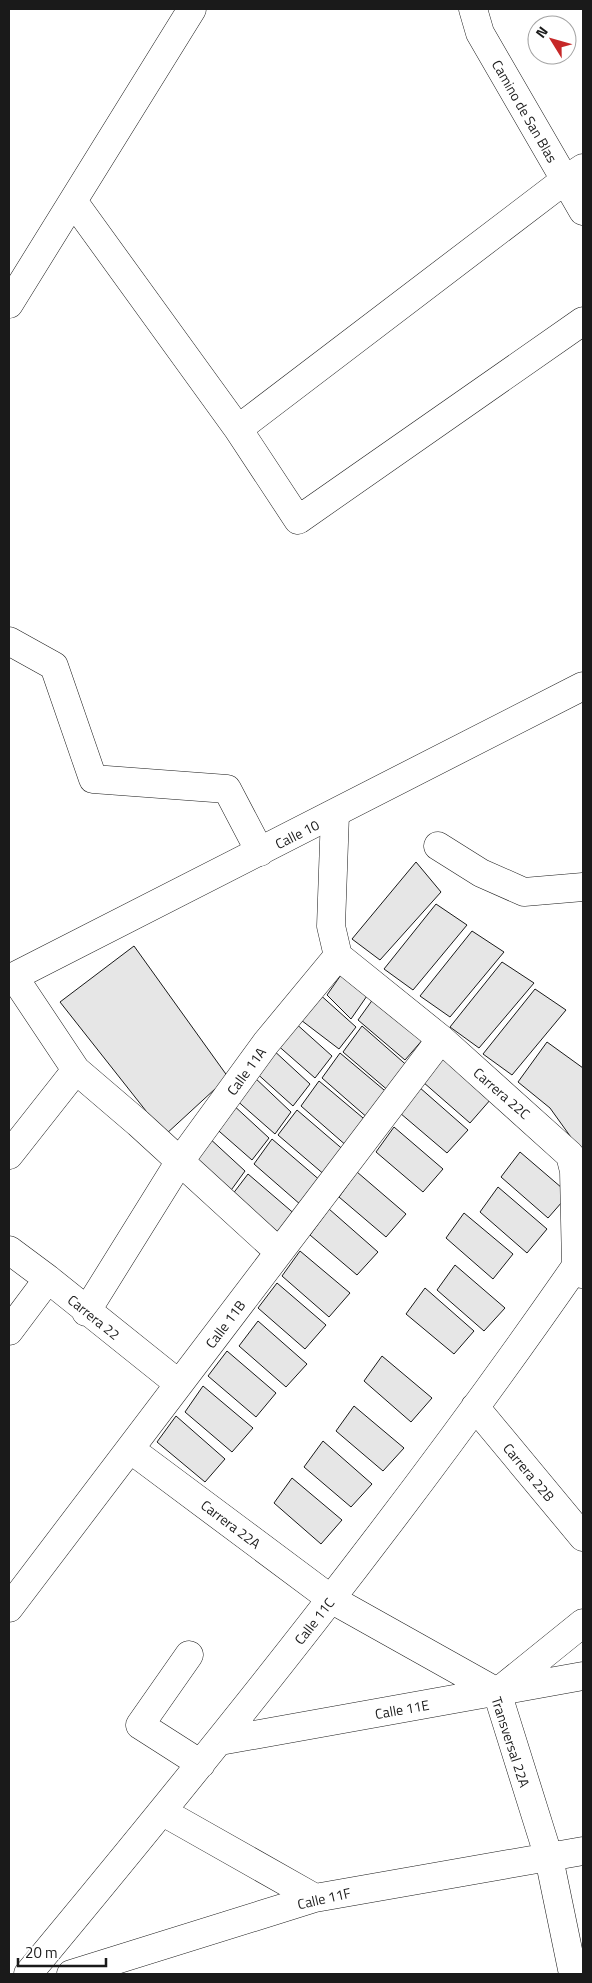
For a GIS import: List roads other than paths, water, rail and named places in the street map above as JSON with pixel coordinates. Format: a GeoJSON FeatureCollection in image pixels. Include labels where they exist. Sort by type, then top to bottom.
{"type":"FeatureCollection","features":[{"type":"Feature","properties":{"kind":"street"},"geometry":{"type":"LineString","coordinates":[[9,304],[192,9]]}},
{"type":"Feature","properties":{"kind":"street","name":"Camino de San Blas"},"geometry":{"type":"LineString","coordinates":[[473,9],[480,33],[574,174],[583,211]]}},
{"type":"Feature","properties":{"kind":"street"},"geometry":{"type":"LineString","coordinates":[[238,428],[574,174]]}},
{"type":"Feature","properties":{"kind":"street"},"geometry":{"type":"LineString","coordinates":[[73,201],[238,428],[298,520],[583,321]]}},
{"type":"Feature","properties":{"kind":"street"},"geometry":{"type":"LineString","coordinates":[[9,641],[54,666],[94,779],[227,789],[260,852]]}},
{"type":"Feature","properties":{"kind":"street","name":"Calle 10"},"geometry":{"type":"LineString","coordinates":[[11,978],[583,686]]}},
{"type":"Feature","properties":{"kind":"street"},"geometry":{"type":"LineString","coordinates":[[335,814],[331,926],[338,956]]}},
{"type":"Feature","properties":{"kind":"street"},"geometry":{"type":"LineString","coordinates":[[438,846],[481,873],[524,892],[583,887]]}},
{"type":"Feature","properties":{"kind":"street","name":"Carrera 22C"},"geometry":{"type":"LineString","coordinates":[[338,956],[441,1039],[570,1155],[574,1171],[581,1266]]}},
{"type":"Feature","properties":{"kind":"street","name":"Calle 11A"},"geometry":{"type":"LineString","coordinates":[[86,1312],[180,1161],[266,1043],[338,956]]}},
{"type":"Feature","properties":{"kind":"street"},"geometry":{"type":"LineString","coordinates":[[11,978],[76,1070],[180,1161],[279,1252]]}},
{"type":"Feature","properties":{"kind":"street","name":"Calle 11B"},"geometry":{"type":"LineString","coordinates":[[9,1608],[441,1039]]}},
{"type":"Feature","properties":{"kind":"street"},"geometry":{"type":"LineString","coordinates":[[9,1155],[76,1070]]}},
{"type":"Feature","properties":{"kind":"street","name":"Carrera 22"},"geometry":{"type":"LineString","coordinates":[[9,1250],[179,1384]]}},
{"type":"Feature","properties":{"kind":"street","name":"Calle 11C"},"geometry":{"type":"LineString","coordinates":[[28,1974],[163,1812],[331,1599],[581,1266]]}},
{"type":"Feature","properties":{"kind":"street"},"geometry":{"type":"LineString","coordinates":[[9,1330],[48,1279]]}},
{"type":"Feature","properties":{"kind":"street","name":"Carrera 22B"},"geometry":{"type":"LineString","coordinates":[[476,1407],[583,1538]]}},
{"type":"Feature","properties":{"kind":"street","name":"Carrera 22A"},"geometry":{"type":"LineString","coordinates":[[130,1449],[331,1599]]}},
{"type":"Feature","properties":{"kind":"street","name":"Transversal 22A"},"geometry":{"type":"LineString","coordinates":[[331,1599],[497,1692],[549,1858],[573,1974]]}},
{"type":"Feature","properties":{"kind":"street"},"geometry":{"type":"LineString","coordinates":[[497,1692],[583,1623]]}},
{"type":"Feature","properties":{"kind":"street"},"geometry":{"type":"LineString","coordinates":[[189,1655],[140,1725],[201,1764]]}},
{"type":"Feature","properties":{"kind":"street","name":"Calle 11E"},"geometry":{"type":"LineString","coordinates":[[220,1741],[583,1676]]}},
{"type":"Feature","properties":{"kind":"street"},"geometry":{"type":"LineString","coordinates":[[163,1812],[315,1898]]}},
{"type":"Feature","properties":{"kind":"street","name":"Calle 11F"},"geometry":{"type":"LineString","coordinates":[[71,1974],[315,1898],[583,1851]]}}]}
